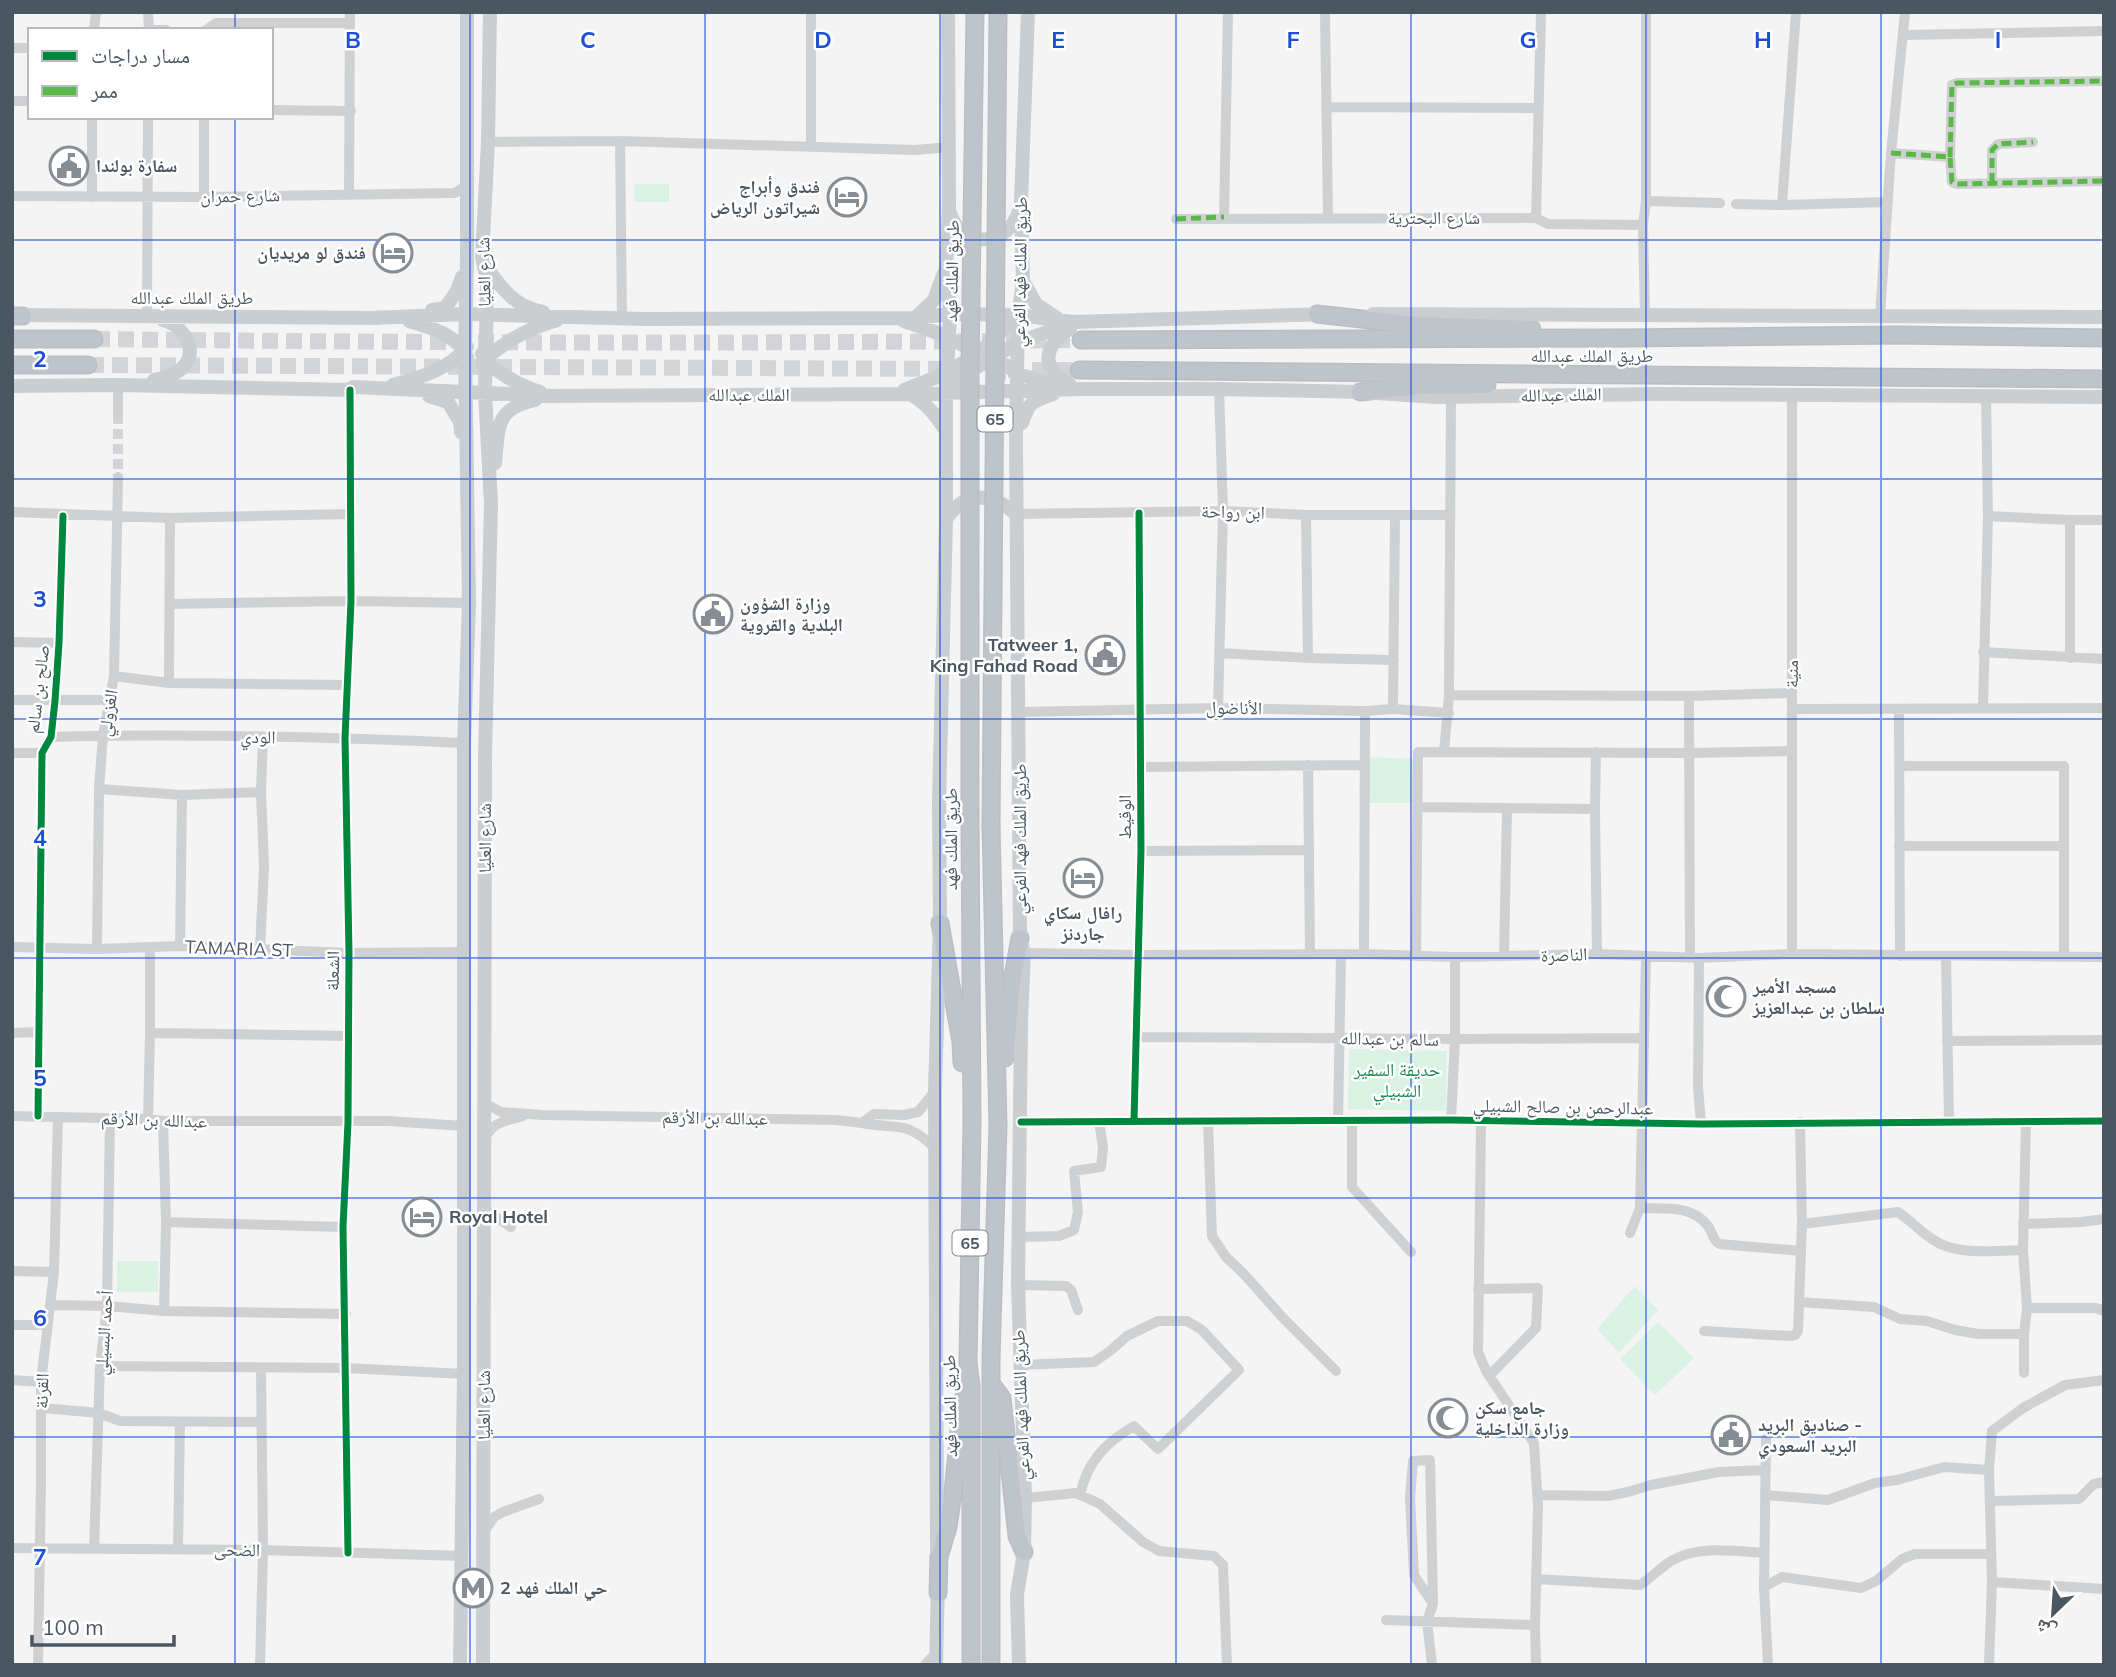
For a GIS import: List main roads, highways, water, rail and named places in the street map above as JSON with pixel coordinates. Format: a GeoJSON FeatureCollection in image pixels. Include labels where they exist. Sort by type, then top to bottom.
{"type":"FeatureCollection","features":[{"type":"Feature","properties":{"kind":"highway","name":"طريق الملك فهد"},"geometry":{"type":"LineString","coordinates":[[971,1665],[971,1386],[968,1363],[972,1122],[970,368],[975,12]]}},
{"type":"Feature","properties":{"kind":"highway","name":"65"},"geometry":{"type":"LineString","coordinates":[[991,1665],[991,1384],[998,1116],[991,826],[998,12]]}},
{"type":"Feature","properties":{"kind":"highway"},"geometry":{"type":"LineString","coordinates":[[1317,314],[1415,325],[1549,329],[1625,338]]}},
{"type":"Feature","properties":{"kind":"highway"},"geometry":{"type":"LineString","coordinates":[[1899,335],[1940,328],[2104,328]]}},
{"type":"Feature","properties":{"kind":"highway","name":"طريق الملك عبدالله"},"geometry":{"type":"LineString","coordinates":[[1080,340],[1899,335],[2104,338]]}},
{"type":"Feature","properties":{"kind":"highway"},"geometry":{"type":"LineString","coordinates":[[12,338],[94,339]]}},
{"type":"Feature","properties":{"kind":"highway"},"geometry":{"type":"LineString","coordinates":[[12,365],[88,365]]}},
{"type":"Feature","properties":{"kind":"highway","name":"طريق الملك عبدالله"},"geometry":{"type":"LineString","coordinates":[[1079,370],[2104,379]]}},
{"type":"Feature","properties":{"kind":"highway"},"geometry":{"type":"LineString","coordinates":[[1360,392],[1419,386],[1518,385],[1626,376]]}},
{"type":"Feature","properties":{"kind":"highway"},"geometry":{"type":"LineString","coordinates":[[1895,377],[1947,384],[2104,386]]}},
{"type":"Feature","properties":{"kind":"highway"},"geometry":{"type":"LineString","coordinates":[[940,923],[961,1042],[964,1110],[972,1122]]}},
{"type":"Feature","properties":{"kind":"highway"},"geometry":{"type":"LineString","coordinates":[[998,1116],[1012,982],[1022,946]]}},
{"type":"Feature","properties":{"kind":"highway"},"geometry":{"type":"LineString","coordinates":[[938,1593],[939,1557],[948,1527],[963,1379],[968,1363]]}},
{"type":"Feature","properties":{"kind":"highway"},"geometry":{"type":"LineString","coordinates":[[991,1384],[1002,1398],[1017,1536],[1024,1552]]}},
{"type":"Feature","properties":{"kind":"main road","name":"شارع العليا"},"geometry":{"type":"LineString","coordinates":[[467,12],[466,186],[474,259],[487,280],[485,394],[491,503],[485,769],[483,1665]]}},
{"type":"Feature","properties":{"kind":"main road","name":"شارع العليا"},"geometry":{"type":"LineString","coordinates":[[460,1665],[466,953],[464,743],[469,603],[465,314],[488,142],[490,12]]}},
{"type":"Feature","properties":{"kind":"main road"},"geometry":{"type":"LineString","coordinates":[[936,1659],[938,1593],[935,1091],[940,923],[939,803],[946,519],[946,393],[950,314],[946,268],[949,208],[948,12]]}},
{"type":"Feature","properties":{"kind":"main road","name":"طريق الملك فهد الفرعي"},"geometry":{"type":"LineString","coordinates":[[1019,1658],[1017,1595],[1024,1552],[1025,1498],[1018,1285],[1022,946],[1017,438],[1013,390],[1018,373],[1018,315],[1023,281],[1021,202],[1028,12]]}},
{"type":"Feature","properties":{"kind":"main road"},"geometry":{"type":"LineString","coordinates":[[949,208],[952,221],[958,229],[966,235],[986,240],[996,238],[1012,226],[1021,202]]}},
{"type":"Feature","properties":{"kind":"main road"},"geometry":{"type":"LineString","coordinates":[[371,318],[445,309],[474,259],[506,294],[537,311],[568,316]]}},
{"type":"Feature","properties":{"kind":"main road"},"geometry":{"type":"LineString","coordinates":[[915,318],[934,300],[946,268]]}},
{"type":"Feature","properties":{"kind":"main road"},"geometry":{"type":"LineString","coordinates":[[1023,281],[1036,304],[1073,321]]}},
{"type":"Feature","properties":{"kind":"main road"},"geometry":{"type":"LineString","coordinates":[[371,318],[465,314],[622,318],[915,318],[950,314],[1018,315],[1073,321],[1317,314],[2104,317]]}},
{"type":"Feature","properties":{"kind":"main road"},"geometry":{"type":"LineString","coordinates":[[465,314],[485,359],[528,388],[552,396]]}},
{"type":"Feature","properties":{"kind":"main road"},"geometry":{"type":"LineString","coordinates":[[950,314],[1013,390]]}},
{"type":"Feature","properties":{"kind":"main road"},"geometry":{"type":"LineString","coordinates":[[376,388],[428,374],[450,362],[465,350],[485,315]]}},
{"type":"Feature","properties":{"kind":"main road"},"geometry":{"type":"LineString","coordinates":[[946,393],[984,356],[1018,315]]}},
{"type":"Feature","properties":{"kind":"main road","name":"طريق الملك عبدالله"},"geometry":{"type":"LineString","coordinates":[[16,316],[371,318]]}},
{"type":"Feature","properties":{"kind":"main road"},"geometry":{"type":"LineString","coordinates":[[466,393],[485,359],[512,338],[530,328],[568,316]]}},
{"type":"Feature","properties":{"kind":"main road"},"geometry":{"type":"LineString","coordinates":[[118,385],[169,378],[186,363],[189,352],[184,333],[172,322],[147,317]]}},
{"type":"Feature","properties":{"kind":"main road"},"geometry":{"type":"LineString","coordinates":[[371,318],[403,319],[441,332],[465,350],[485,394]]}},
{"type":"Feature","properties":{"kind":"main road"},"geometry":{"type":"LineString","coordinates":[[893,318],[949,337],[1018,373],[1075,389]]}},
{"type":"Feature","properties":{"kind":"main road"},"geometry":{"type":"LineString","coordinates":[[902,393],[984,356],[1073,321]]}},
{"type":"Feature","properties":{"kind":"main road"},"geometry":{"type":"LineString","coordinates":[[1073,321],[1052,344],[1048,354],[1050,367],[1057,377],[1075,389]]}},
{"type":"Feature","properties":{"kind":"main road"},"geometry":{"type":"LineString","coordinates":[[17,385],[350,390],[353,387],[552,396]]}},
{"type":"Feature","properties":{"kind":"main road"},"geometry":{"type":"LineString","coordinates":[[376,388],[434,397],[448,402],[460,422],[468,497]]}},
{"type":"Feature","properties":{"kind":"main road"},"geometry":{"type":"LineString","coordinates":[[1017,438],[1027,406],[1036,400],[1075,389]]}},
{"type":"Feature","properties":{"kind":"main road","name":"الملك عبدالله"},"geometry":{"type":"LineString","coordinates":[[552,396],[1219,389],[1451,397],[1792,394],[2104,397]]}},
{"type":"Feature","properties":{"kind":"main road"},"geometry":{"type":"LineString","coordinates":[[902,393],[925,403],[946,431]]}},
{"type":"Feature","properties":{"kind":"main road"},"geometry":{"type":"LineString","coordinates":[[491,503],[503,416],[509,409],[521,403],[552,396]]}},
{"type":"Feature","properties":{"kind":"main road"},"geometry":{"type":"LineString","coordinates":[[946,519],[960,503],[978,498],[998,501],[1016,514]]}},
{"type":"Feature","properties":{"kind":"tunnel"},"geometry":{"type":"LineString","coordinates":[[94,339],[588,342],[1081,340]]}},
{"type":"Feature","properties":{"kind":"tunnel"},"geometry":{"type":"LineString","coordinates":[[88,365],[957,369]]}},
{"type":"Feature","properties":{"kind":"tunnel"},"geometry":{"type":"LineString","coordinates":[[1008,370],[1079,370]]}},
{"type":"Feature","properties":{"kind":"tunnel"},"geometry":{"type":"LineString","coordinates":[[118,414],[118,477]]}},
{"type":"Feature","properties":{"kind":"place","name":"سفارة بولندا"},"geometry":{"type":"Point","coordinates":[69,166]}},
{"type":"Feature","properties":{"kind":"place","name":"فندق وأبراج شيراتون الرياض"},"geometry":{"type":"Point","coordinates":[847,197]}},
{"type":"Feature","properties":{"kind":"place","name":"فندق لو مريديان"},"geometry":{"type":"Point","coordinates":[393,253]}},
{"type":"Feature","properties":{"kind":"place","name":"وزارة الشؤون البلدية والقروية"},"geometry":{"type":"Point","coordinates":[713,614]}},
{"type":"Feature","properties":{"kind":"place","name":"Tatweer 1, King Fahad Road"},"geometry":{"type":"Point","coordinates":[1105,655]}},
{"type":"Feature","properties":{"kind":"place","name":"رافال سكاي جاردنز"},"geometry":{"type":"Point","coordinates":[1083,878]}},
{"type":"Feature","properties":{"kind":"place","name":"ٍمسجد الأمير سلطان بن عبدالعزيز"},"geometry":{"type":"Point","coordinates":[1726,997]}},
{"type":"Feature","properties":{"kind":"place","name":"Royal Hotel"},"geometry":{"type":"Point","coordinates":[422,1217]}},
{"type":"Feature","properties":{"kind":"place","name":"جامع سكن وزارة الداخلية"},"geometry":{"type":"Point","coordinates":[1448,1418]}},
{"type":"Feature","properties":{"kind":"place","name":"صناديق البريد - البريد السعودي"},"geometry":{"type":"Point","coordinates":[1731,1435]}},
{"type":"Feature","properties":{"kind":"place","name":"حي الملك فهد 2"},"geometry":{"type":"Point","coordinates":[473,1588]}},
{"type":"Feature","properties":{"kind":"park label","name":"حديقة السفير الشبيلي"},"geometry":{"type":"Point","coordinates":[1397,1080]}}]}
